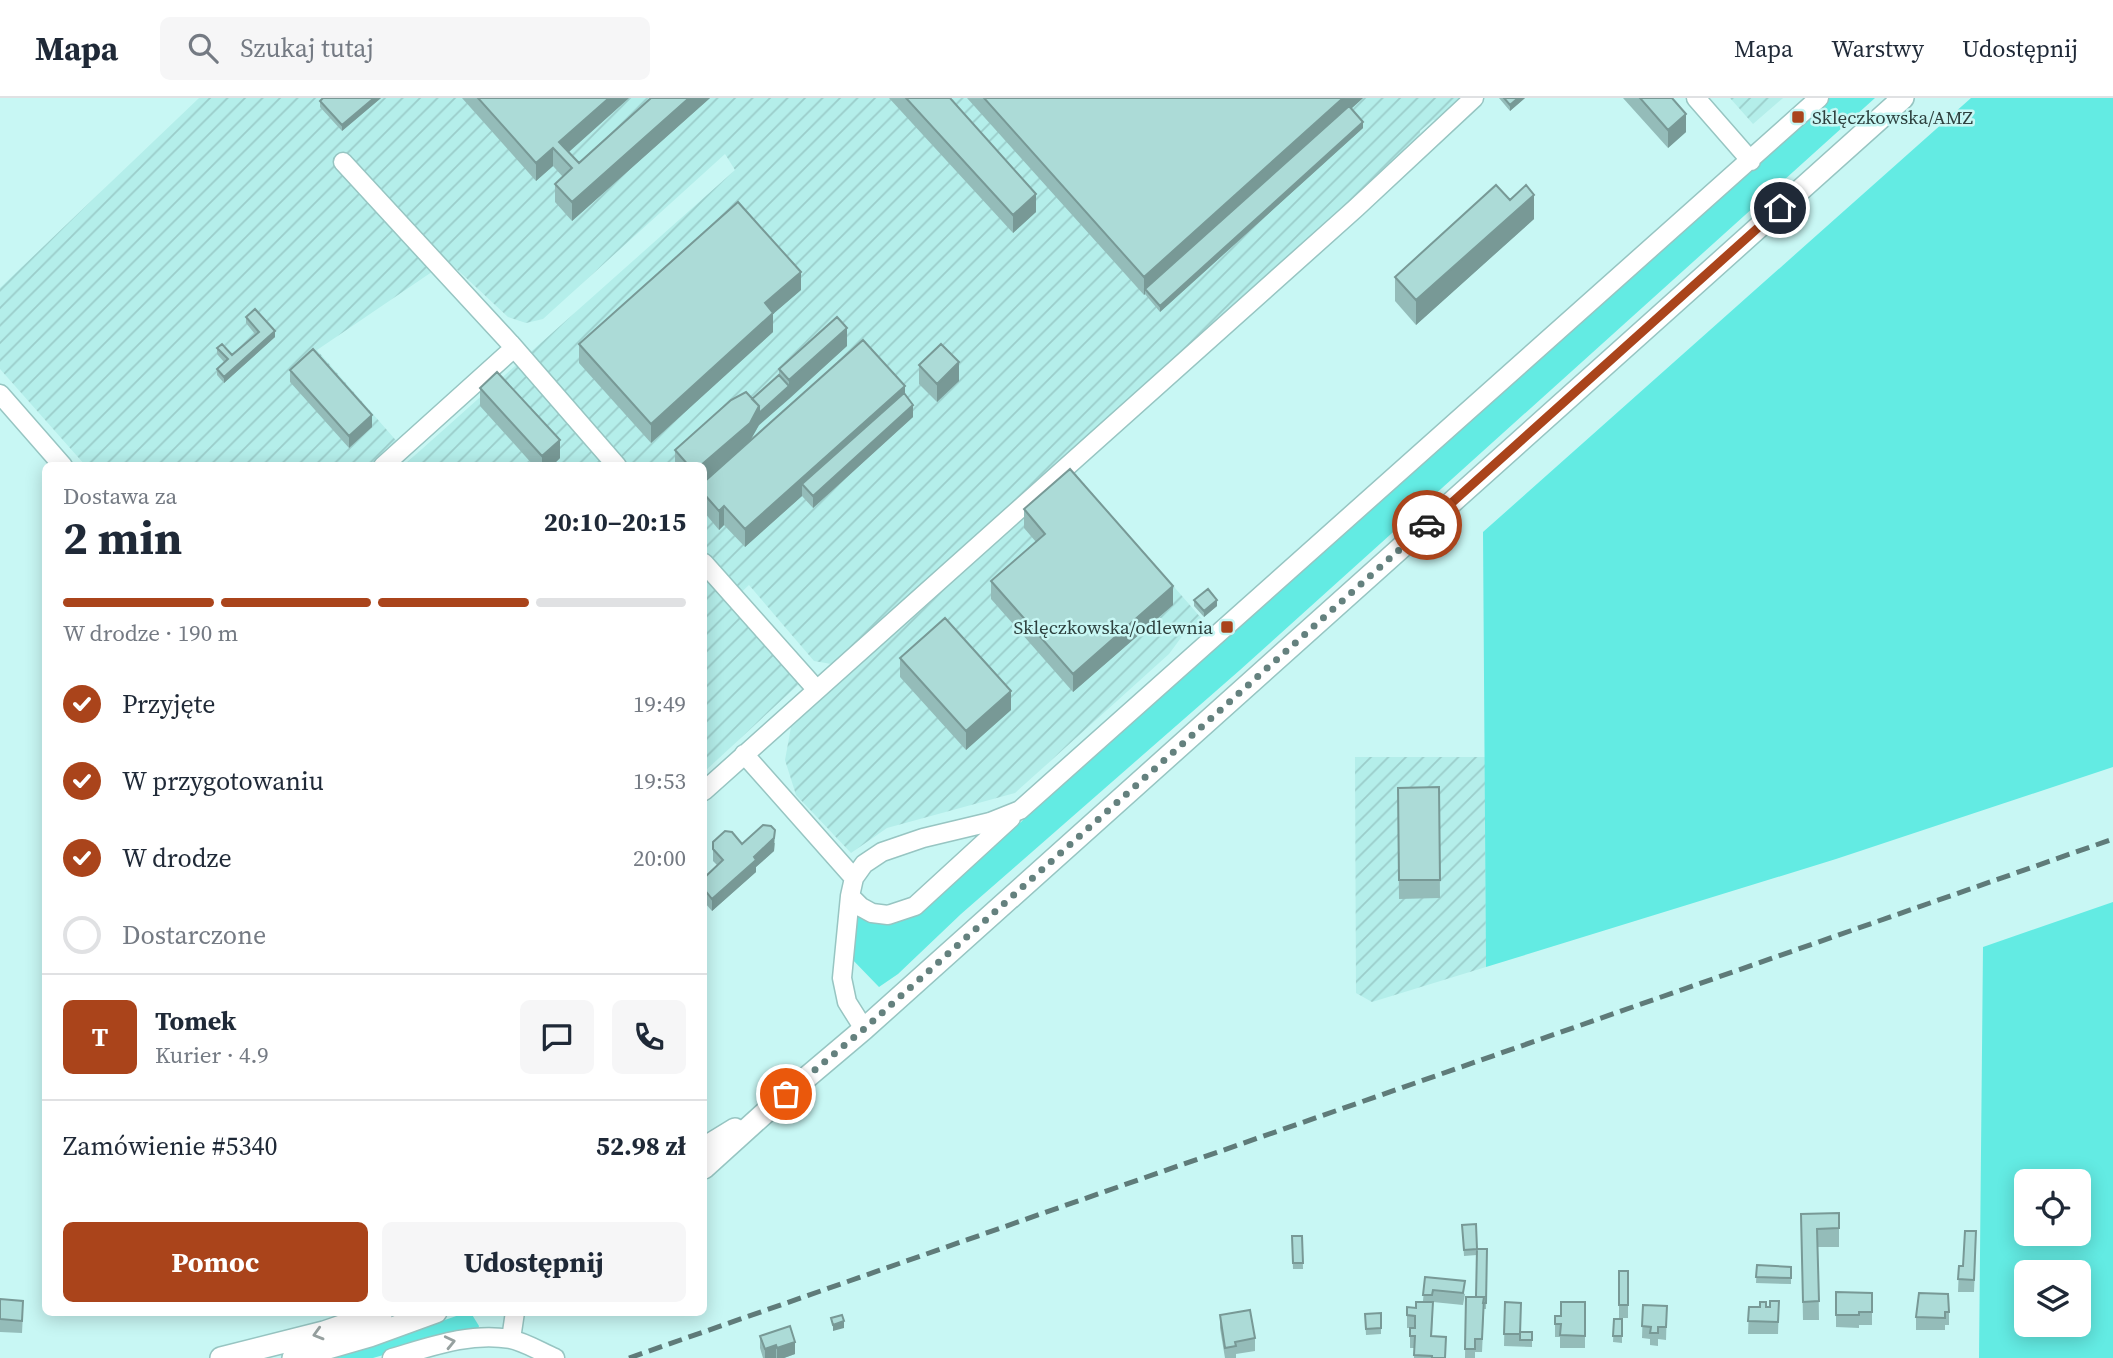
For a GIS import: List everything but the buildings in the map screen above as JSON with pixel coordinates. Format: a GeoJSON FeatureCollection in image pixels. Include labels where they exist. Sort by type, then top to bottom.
{"type":"FeatureCollection","features":[{"type":"Feature","properties":{"kind":"main road"},"geometry":{"type":"LineString","coordinates":[[707,1165],[864,1029],[1903,98]]}},
{"type":"Feature","properties":{"kind":"main road"},"geometry":{"type":"LineString","coordinates":[[707,1146],[767,1111]]}},
{"type":"Feature","properties":{"kind":"main road"},"geometry":{"type":"LineString","coordinates":[[220,1358],[369,1320],[402,1316]]}},
{"type":"Feature","properties":{"kind":"main road"},"geometry":{"type":"LineString","coordinates":[[293,1358],[369,1320]]}},
{"type":"Feature","properties":{"kind":"street"},"geometry":{"type":"LineString","coordinates":[[707,787],[1356,208],[1474,98]]}},
{"type":"Feature","properties":{"kind":"street"},"geometry":{"type":"LineString","coordinates":[[1696,98],[1751,161]]}},
{"type":"Feature","properties":{"kind":"street"},"geometry":{"type":"LineString","coordinates":[[744,754],[852,887],[861,907],[872,913],[888,915],[915,906],[1819,98]]}},
{"type":"Feature","properties":{"kind":"street"},"geometry":{"type":"LineString","coordinates":[[343,162],[514,348],[614,462]]}},
{"type":"Feature","properties":{"kind":"street"},"geometry":{"type":"LineString","coordinates":[[387,462],[514,348]]}},
{"type":"Feature","properties":{"kind":"street"},"geometry":{"type":"LineString","coordinates":[[0,394],[60,462]]}},
{"type":"Feature","properties":{"kind":"street"},"geometry":{"type":"LineString","coordinates":[[707,566],[817,690]]}},
{"type":"Feature","properties":{"kind":"street"},"geometry":{"type":"LineString","coordinates":[[864,1029],[848,1002],[842,978],[852,887],[864,864],[882,852],[923,838],[990,822],[1020,810]]}},
{"type":"Feature","properties":{"kind":"street"},"geometry":{"type":"LineString","coordinates":[[511,1339],[514,1316]]}},
{"type":"Feature","properties":{"kind":"street"},"geometry":{"type":"LineString","coordinates":[[392,1358],[464,1339],[511,1339],[555,1358]]}},
{"type":"Feature","properties":{"kind":"shaded area"},"geometry":{"type":"Polygon","coordinates":[[[199,98],[1470,98],[1444,121],[1433,120],[1420,131],[1420,140],[837,665],[814,661],[749,585],[728,605],[799,684],[707,769],[707,462],[407,462],[735,170],[725,154],[543,319],[526,323],[508,317],[448,261],[317,350],[400,445],[380,462],[82,462],[0,369],[0,288],[199,98]]]}},
{"type":"Feature","properties":{"kind":"shaded area"},"geometry":{"type":"Polygon","coordinates":[[[1730,98],[1783,98],[1753,124],[1730,98]]]}},
{"type":"Feature","properties":{"kind":"shaded area"},"geometry":{"type":"Polygon","coordinates":[[[1827,98],[1875,98],[1240,670],[961,914],[898,974],[879,987],[848,955],[855,913],[873,921],[887,923],[920,913],[1317,555],[1511,385],[1653,253],[1827,98]]]}},
{"type":"Feature","properties":{"kind":"shaded area"},"geometry":{"type":"Polygon","coordinates":[[[1971,98],[2113,98],[2113,767],[1836,859],[1486,967],[1483,532],[1971,98]]]}},
{"type":"Feature","properties":{"kind":"shaded area"},"geometry":{"type":"Polygon","coordinates":[[[1075,473],[1202,619],[1183,635],[1169,654],[1015,793],[887,828],[851,853],[796,795],[785,760],[791,727],[1075,473]]]}},
{"type":"Feature","properties":{"kind":"shaded area"},"geometry":{"type":"Polygon","coordinates":[[[1355,757],[1485,757],[1486,967],[1372,1002],[1356,993],[1355,757]]]}},
{"type":"Feature","properties":{"kind":"shaded area"},"geometry":{"type":"Polygon","coordinates":[[[2113,902],[2113,1358],[1979,1358],[1983,947],[2113,902]]]}},
{"type":"Feature","properties":{"kind":"shaded area"},"geometry":{"type":"Polygon","coordinates":[[[456,1316],[473,1316],[479,1326],[478,1330],[373,1358],[335,1358],[456,1316]]]}},
{"type":"Feature","properties":{"kind":"railway"},"geometry":{"type":"LineString","coordinates":[[629,1358],[2113,839]]}},
{"type":"Feature","properties":{"kind":"way so far"},"geometry":{"type":"LineString","coordinates":[[786,1094],[864,1029],[1427,525]]}},
{"type":"Feature","properties":{"kind":"place","name":"Sklęczkowska/AMZ"},"geometry":{"type":"Point","coordinates":[1798,117]}},
{"type":"Feature","properties":{"kind":"place","name":"Sklęczkowska/odlewnia"},"geometry":{"type":"Point","coordinates":[1227,627]}},
{"type":"Feature","properties":{"kind":"route"},"geometry":{"type":"LineString","coordinates":[[1427,525],[1780,208]]}}]}
